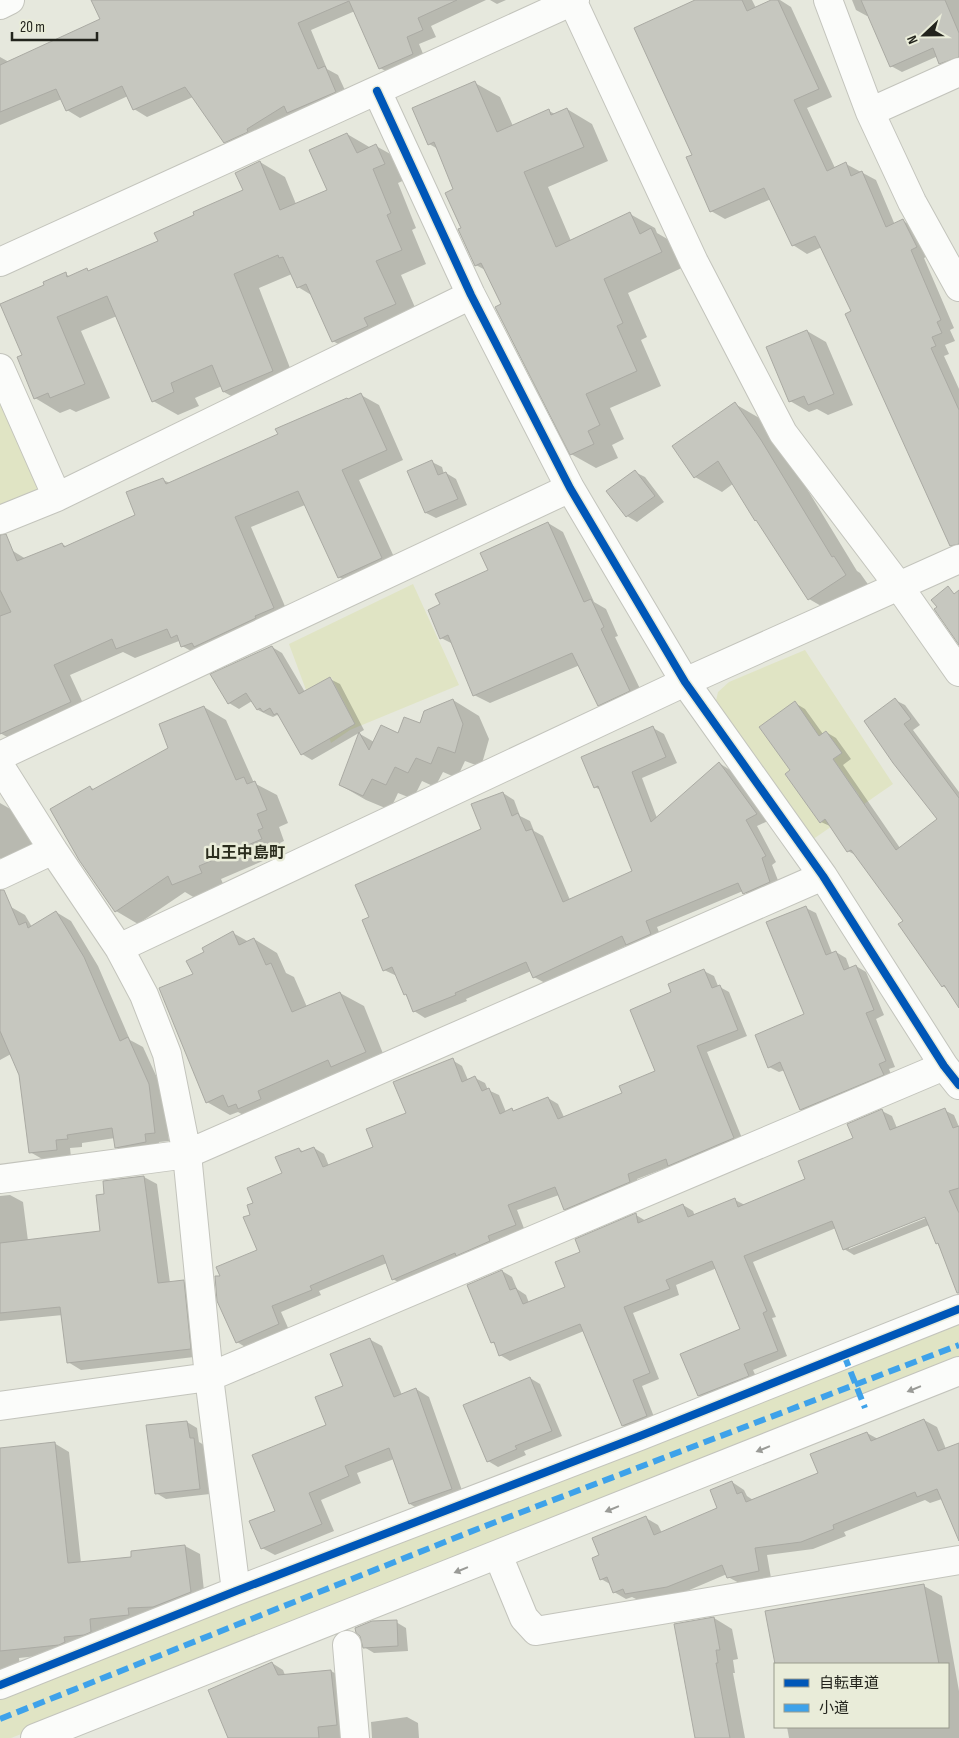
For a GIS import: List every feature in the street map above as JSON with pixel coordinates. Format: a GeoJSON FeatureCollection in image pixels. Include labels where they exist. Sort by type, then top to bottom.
{"type":"FeatureCollection","features":[{"type":"Feature","properties":{"kind":"street"},"geometry":{"type":"LineString","coordinates":[[0,5],[10,0]]}},
{"type":"Feature","properties":{"kind":"street"},"geometry":{"type":"LineString","coordinates":[[0,262],[573,0],[694,262],[784,433],[898,585],[959,672]]}},
{"type":"Feature","properties":{"kind":"street"},"geometry":{"type":"LineString","coordinates":[[828,0],[870,112],[912,202],[959,287]]}},
{"type":"Feature","properties":{"kind":"street"},"geometry":{"type":"LineString","coordinates":[[870,112],[959,72]]}},
{"type":"Feature","properties":{"kind":"street"},"geometry":{"type":"LineString","coordinates":[[0,1406],[208,1377],[952,1075],[823,876],[685,682],[570,488],[470,295],[377,91]]}},
{"type":"Feature","properties":{"kind":"street"},"geometry":{"type":"LineString","coordinates":[[0,520],[57,497],[470,295]]}},
{"type":"Feature","properties":{"kind":"street"},"geometry":{"type":"LineString","coordinates":[[0,368],[57,497]]}},
{"type":"Feature","properties":{"kind":"street"},"geometry":{"type":"LineString","coordinates":[[0,756],[570,488]]}},
{"type":"Feature","properties":{"kind":"street"},"geometry":{"type":"LineString","coordinates":[[119,948],[685,682],[959,558]]}},
{"type":"Feature","properties":{"kind":"street"},"geometry":{"type":"LineString","coordinates":[[0,766],[53,850],[119,948],[144,995],[167,1054],[187,1154],[208,1377],[236,1591]]}},
{"type":"Feature","properties":{"kind":"street"},"geometry":{"type":"LineString","coordinates":[[0,875],[53,850]]}},
{"type":"Feature","properties":{"kind":"street"},"geometry":{"type":"LineString","coordinates":[[0,1179],[187,1154],[823,876]]}},
{"type":"Feature","properties":{"kind":"street"},"geometry":{"type":"LineString","coordinates":[[0,1685],[236,1591],[640,1436],[959,1309]]}},
{"type":"Feature","properties":{"kind":"street"},"geometry":{"type":"LineString","coordinates":[[35,1738],[959,1371]]}},
{"type":"Feature","properties":{"kind":"street"},"geometry":{"type":"LineString","coordinates":[[498,1555],[524,1618],[536,1631],[959,1560]]}},
{"type":"Feature","properties":{"kind":"street"},"geometry":{"type":"LineString","coordinates":[[346,1645],[355,1738]]}},
{"type":"Feature","properties":{"kind":"green space"},"geometry":{"type":"Polygon","coordinates":[[[0,388],[44,489],[0,507],[0,388]]]}},
{"type":"Feature","properties":{"kind":"green space"},"geometry":{"type":"Polygon","coordinates":[[[413,584],[459,685],[350,730],[331,743],[324,723],[348,710],[331,677],[306,690],[289,644],[413,584]]]}},
{"type":"Feature","properties":{"kind":"green space"},"geometry":{"type":"Polygon","coordinates":[[[805,650],[893,784],[809,842],[715,705],[718,692],[729,682],[805,650]],[[795,702],[759,727],[790,770],[785,774],[820,823],[859,795],[833,759],[842,753],[826,731],[819,736],[795,702]]]}},
{"type":"Feature","properties":{"kind":"green space"},"geometry":{"type":"Polygon","coordinates":[[[959,1321],[959,1369],[11,1738],[0,1738],[0,1693],[959,1321]]]}},
{"type":"Feature","properties":{"kind":"building"},"geometry":{"type":"Polygon","coordinates":[[[91,0],[457,0],[418,18],[423,30],[407,37],[413,54],[379,69],[349,1],[298,23],[318,69],[325,66],[336,92],[287,113],[284,106],[247,129],[248,132],[224,143],[185,87],[133,110],[122,86],[66,111],[56,89],[0,112],[0,65],[100,19],[91,0]]]}},
{"type":"Feature","properties":{"kind":"building"},"geometry":{"type":"Polygon","coordinates":[[[695,0],[742,0],[747,11],[771,0],[778,0],[819,89],[794,100],[827,171],[846,162],[851,176],[862,171],[886,227],[903,219],[917,247],[911,250],[941,320],[937,322],[942,333],[932,337],[936,346],[931,348],[959,410],[959,544],[950,546],[845,314],[851,311],[815,236],[792,246],[764,188],[710,212],[686,157],[692,155],[634,28],[695,0]]]}},
{"type":"Feature","properties":{"kind":"building"},"geometry":{"type":"Polygon","coordinates":[[[861,0],[945,0],[959,33],[959,57],[939,64],[933,48],[890,67],[861,0]]]}},
{"type":"Feature","properties":{"kind":"building"},"geometry":{"type":"Polygon","coordinates":[[[475,81],[497,132],[549,109],[551,115],[567,108],[584,147],[524,172],[556,247],[630,212],[640,234],[651,228],[662,252],[604,279],[623,323],[617,326],[637,371],[586,394],[600,425],[588,431],[594,444],[570,455],[495,307],[501,304],[481,263],[475,266],[458,229],[461,228],[445,193],[453,189],[434,142],[428,145],[412,108],[475,81]]]}},
{"type":"Feature","properties":{"kind":"building"},"geometry":{"type":"Polygon","coordinates":[[[347,133],[357,153],[376,144],[385,164],[373,169],[391,213],[387,215],[402,250],[376,261],[396,304],[364,318],[368,326],[332,342],[306,284],[297,288],[283,257],[279,258],[278,255],[234,274],[273,371],[223,392],[212,365],[171,383],[174,392],[152,402],[107,296],[57,317],[85,384],[50,398],[48,393],[34,399],[17,357],[22,355],[0,304],[44,285],[43,282],[66,272],[67,277],[87,268],[88,271],[158,241],[154,233],[194,215],[193,212],[243,190],[235,173],[260,161],[280,210],[327,190],[309,150],[347,133]]]}},
{"type":"Feature","properties":{"kind":"building"},"geometry":{"type":"Polygon","coordinates":[[[807,330],[834,394],[808,405],[804,396],[789,402],[766,347],[807,330]]]}},
{"type":"Feature","properties":{"kind":"building"},"geometry":{"type":"Polygon","coordinates":[[[361,393],[387,450],[342,470],[382,558],[338,578],[298,491],[235,517],[274,608],[194,647],[192,643],[181,647],[177,635],[171,638],[167,629],[116,649],[112,639],[54,665],[71,702],[0,734],[0,616],[11,612],[0,590],[0,535],[6,534],[17,561],[62,543],[64,547],[135,515],[126,492],[163,478],[166,484],[278,434],[275,429],[361,393]]]}},
{"type":"Feature","properties":{"kind":"building"},"geometry":{"type":"Polygon","coordinates":[[[735,402],[761,440],[832,557],[834,556],[846,575],[808,600],[755,521],[718,461],[694,478],[672,446],[735,402]]]}},
{"type":"Feature","properties":{"kind":"building"},"geometry":{"type":"Polygon","coordinates":[[[432,460],[438,475],[446,472],[458,499],[425,513],[407,471],[432,460]]]}},
{"type":"Feature","properties":{"kind":"building"},"geometry":{"type":"Polygon","coordinates":[[[635,470],[655,496],[626,517],[606,491],[635,470]]]}},
{"type":"Feature","properties":{"kind":"building"},"geometry":{"type":"Polygon","coordinates":[[[548,522],[584,602],[591,599],[604,627],[601,629],[630,691],[598,706],[572,653],[473,696],[448,635],[440,639],[428,610],[440,604],[435,594],[488,570],[480,553],[548,522]]]}},
{"type":"Feature","properties":{"kind":"building"},"geometry":{"type":"Polygon","coordinates":[[[948,586],[954,594],[959,590],[959,645],[934,609],[937,607],[931,600],[948,586]]]}},
{"type":"Feature","properties":{"kind":"building"},"geometry":{"type":"Polygon","coordinates":[[[272,646],[299,694],[330,677],[355,724],[301,755],[277,713],[274,715],[270,708],[263,712],[260,708],[257,710],[246,693],[228,704],[210,674],[272,646]]]}},
{"type":"Feature","properties":{"kind":"building"},"geometry":{"type":"Polygon","coordinates":[[[895,698],[911,719],[904,724],[959,798],[959,1008],[898,924],[903,921],[851,850],[847,852],[825,819],[820,823],[785,774],[790,770],[759,727],[795,701],[819,736],[826,731],[842,753],[833,759],[896,850],[937,819],[893,763],[864,721],[895,698]]]}},
{"type":"Feature","properties":{"kind":"building"},"geometry":{"type":"Polygon","coordinates":[[[453,699],[463,724],[455,753],[438,747],[431,764],[416,758],[408,773],[395,767],[386,785],[372,779],[363,796],[339,785],[359,732],[369,750],[381,725],[398,733],[404,717],[420,723],[424,711],[453,699]]]}},
{"type":"Feature","properties":{"kind":"building"},"geometry":{"type":"Polygon","coordinates":[[[204,706],[236,780],[244,777],[247,784],[255,781],[267,810],[257,814],[263,828],[258,830],[262,839],[199,866],[202,873],[172,885],[168,876],[115,912],[79,860],[50,809],[90,786],[92,790],[168,748],[159,724],[204,706]]]}},
{"type":"Feature","properties":{"kind":"building"},"geometry":{"type":"Polygon","coordinates":[[[653,726],[666,757],[632,772],[651,822],[719,762],[757,814],[746,820],[766,856],[762,858],[770,882],[743,894],[738,883],[646,921],[651,934],[626,945],[622,936],[533,978],[526,962],[455,993],[456,995],[413,1012],[392,967],[383,971],[362,920],[369,917],[355,885],[481,829],[471,804],[503,792],[512,816],[518,813],[526,831],[532,829],[563,902],[632,871],[598,786],[594,788],[581,757],[653,726]]]}},
{"type":"Feature","properties":{"kind":"building"},"geometry":{"type":"Polygon","coordinates":[[[0,890],[4,890],[19,925],[26,922],[28,928],[56,911],[84,957],[120,1041],[128,1037],[149,1084],[155,1133],[145,1134],[146,1142],[115,1148],[112,1128],[67,1135],[68,1139],[56,1140],[57,1150],[29,1153],[19,1075],[0,1031],[0,890]]]}},
{"type":"Feature","properties":{"kind":"building"},"geometry":{"type":"Polygon","coordinates":[[[806,906],[826,955],[836,951],[844,970],[856,965],[874,1010],[866,1013],[886,1061],[879,1064],[884,1075],[800,1110],[780,1062],[768,1068],[755,1035],[804,1014],[766,922],[806,906]]]}},
{"type":"Feature","properties":{"kind":"building"},"geometry":{"type":"Polygon","coordinates":[[[233,931],[239,945],[254,938],[266,965],[271,963],[292,1012],[340,992],[366,1052],[331,1067],[328,1060],[258,1091],[261,1099],[238,1109],[236,1104],[228,1107],[223,1095],[206,1103],[159,988],[193,974],[186,961],[204,952],[202,948],[233,931]]]}},
{"type":"Feature","properties":{"kind":"building"},"geometry":{"type":"Polygon","coordinates":[[[704,969],[712,988],[720,985],[738,1030],[697,1046],[734,1138],[668,1166],[666,1159],[628,1174],[630,1182],[564,1210],[555,1187],[508,1205],[516,1225],[488,1236],[490,1241],[456,1256],[455,1253],[392,1280],[383,1255],[310,1286],[312,1290],[272,1306],[279,1324],[236,1343],[217,1301],[215,1276],[220,1276],[216,1267],[257,1250],[243,1217],[250,1215],[247,1205],[253,1203],[247,1188],[282,1173],[275,1157],[299,1148],[301,1152],[314,1147],[323,1167],[373,1147],[366,1129],[406,1113],[393,1082],[453,1058],[462,1082],[475,1076],[482,1091],[489,1088],[500,1114],[512,1108],[513,1111],[548,1097],[558,1119],[622,1093],[619,1086],[655,1071],[630,1010],[671,992],[668,984],[704,969]]]}},
{"type":"Feature","properties":{"kind":"building"},"geometry":{"type":"Polygon","coordinates":[[[945,1108],[953,1128],[959,1126],[959,1188],[949,1191],[959,1213],[959,1293],[957,1293],[938,1243],[936,1244],[925,1217],[843,1250],[832,1221],[744,1256],[767,1311],[763,1313],[778,1351],[744,1364],[749,1376],[698,1396],[680,1354],[740,1329],[712,1261],[666,1280],[670,1289],[624,1307],[650,1373],[633,1380],[647,1416],[622,1426],[580,1324],[499,1356],[494,1342],[491,1343],[467,1285],[502,1270],[510,1290],[516,1288],[523,1304],[565,1287],[555,1262],[580,1252],[575,1239],[636,1213],[638,1223],[683,1204],[688,1217],[735,1198],[738,1207],[805,1179],[798,1161],[853,1138],[847,1124],[882,1109],[890,1130],[945,1108]]]}},
{"type":"Feature","properties":{"kind":"building"},"geometry":{"type":"Polygon","coordinates":[[[144,1176],[158,1283],[184,1280],[191,1349],[67,1363],[60,1307],[0,1313],[0,1243],[100,1231],[96,1195],[104,1194],[103,1181],[144,1176]]]}},
{"type":"Feature","properties":{"kind":"building"},"geometry":{"type":"Polygon","coordinates":[[[370,1338],[394,1397],[416,1388],[452,1489],[409,1504],[389,1448],[345,1466],[349,1476],[309,1493],[322,1524],[261,1549],[249,1521],[275,1511],[252,1455],[326,1425],[315,1397],[343,1386],[330,1354],[370,1338]]]}},
{"type":"Feature","properties":{"kind":"building"},"geometry":{"type":"Polygon","coordinates":[[[530,1377],[552,1431],[515,1446],[517,1449],[487,1462],[463,1405],[530,1377]]]}},
{"type":"Feature","properties":{"kind":"building"},"geometry":{"type":"Polygon","coordinates":[[[924,1419],[938,1451],[959,1443],[959,1541],[937,1489],[917,1497],[915,1492],[833,1525],[834,1529],[801,1542],[755,1548],[759,1571],[727,1578],[722,1565],[667,1587],[625,1594],[623,1589],[613,1593],[607,1577],[600,1580],[592,1558],[599,1555],[592,1538],[646,1516],[654,1535],[717,1508],[710,1490],[732,1481],[737,1494],[742,1492],[746,1502],[818,1473],[810,1454],[867,1432],[871,1441],[924,1419]]]}},
{"type":"Feature","properties":{"kind":"building"},"geometry":{"type":"Polygon","coordinates":[[[187,1421],[190,1438],[194,1438],[200,1489],[155,1494],[146,1425],[187,1421]]]}},
{"type":"Feature","properties":{"kind":"building"},"geometry":{"type":"Polygon","coordinates":[[[55,1442],[68,1563],[131,1557],[131,1551],[185,1545],[191,1592],[153,1607],[128,1608],[129,1615],[90,1619],[91,1632],[84,1635],[64,1637],[65,1642],[59,1645],[0,1651],[0,1448],[55,1442]]]}},
{"type":"Feature","properties":{"kind":"building"},"geometry":{"type":"Polygon","coordinates":[[[924,1584],[939,1663],[775,1663],[765,1611],[924,1584]]]}},
{"type":"Feature","properties":{"kind":"building"},"geometry":{"type":"Polygon","coordinates":[[[714,1617],[720,1650],[716,1650],[718,1663],[716,1663],[730,1738],[695,1738],[674,1624],[714,1617]]]}},
{"type":"Feature","properties":{"kind":"building"},"geometry":{"type":"Polygon","coordinates":[[[397,1620],[398,1646],[363,1648],[360,1636],[356,1633],[355,1628],[372,1621],[397,1620]]]}},
{"type":"Feature","properties":{"kind":"building"},"geometry":{"type":"Polygon","coordinates":[[[272,1662],[278,1675],[331,1670],[337,1725],[318,1727],[319,1738],[228,1738],[208,1690],[272,1662]]]}},
{"type":"Feature","properties":{"kind":"marked path"},"geometry":{"type":"LineString","coordinates":[[0,1719],[480,1528],[959,1345]]}},
{"type":"Feature","properties":{"kind":"marked path"},"geometry":{"type":"LineString","coordinates":[[844,1355],[865,1408]]}},
{"type":"Feature","properties":{"kind":"cycle path"},"geometry":{"type":"LineString","coordinates":[[377,91],[471,295],[570,488],[685,682],[823,876],[944,1066],[959,1085]]}},
{"type":"Feature","properties":{"kind":"cycle path"},"geometry":{"type":"LineString","coordinates":[[0,1685],[236,1591],[640,1436],[959,1309]]}},
{"type":"Feature","properties":{"kind":"district","name":"山王中島町"},"geometry":{"type":"Point","coordinates":[245,853]}}]}
